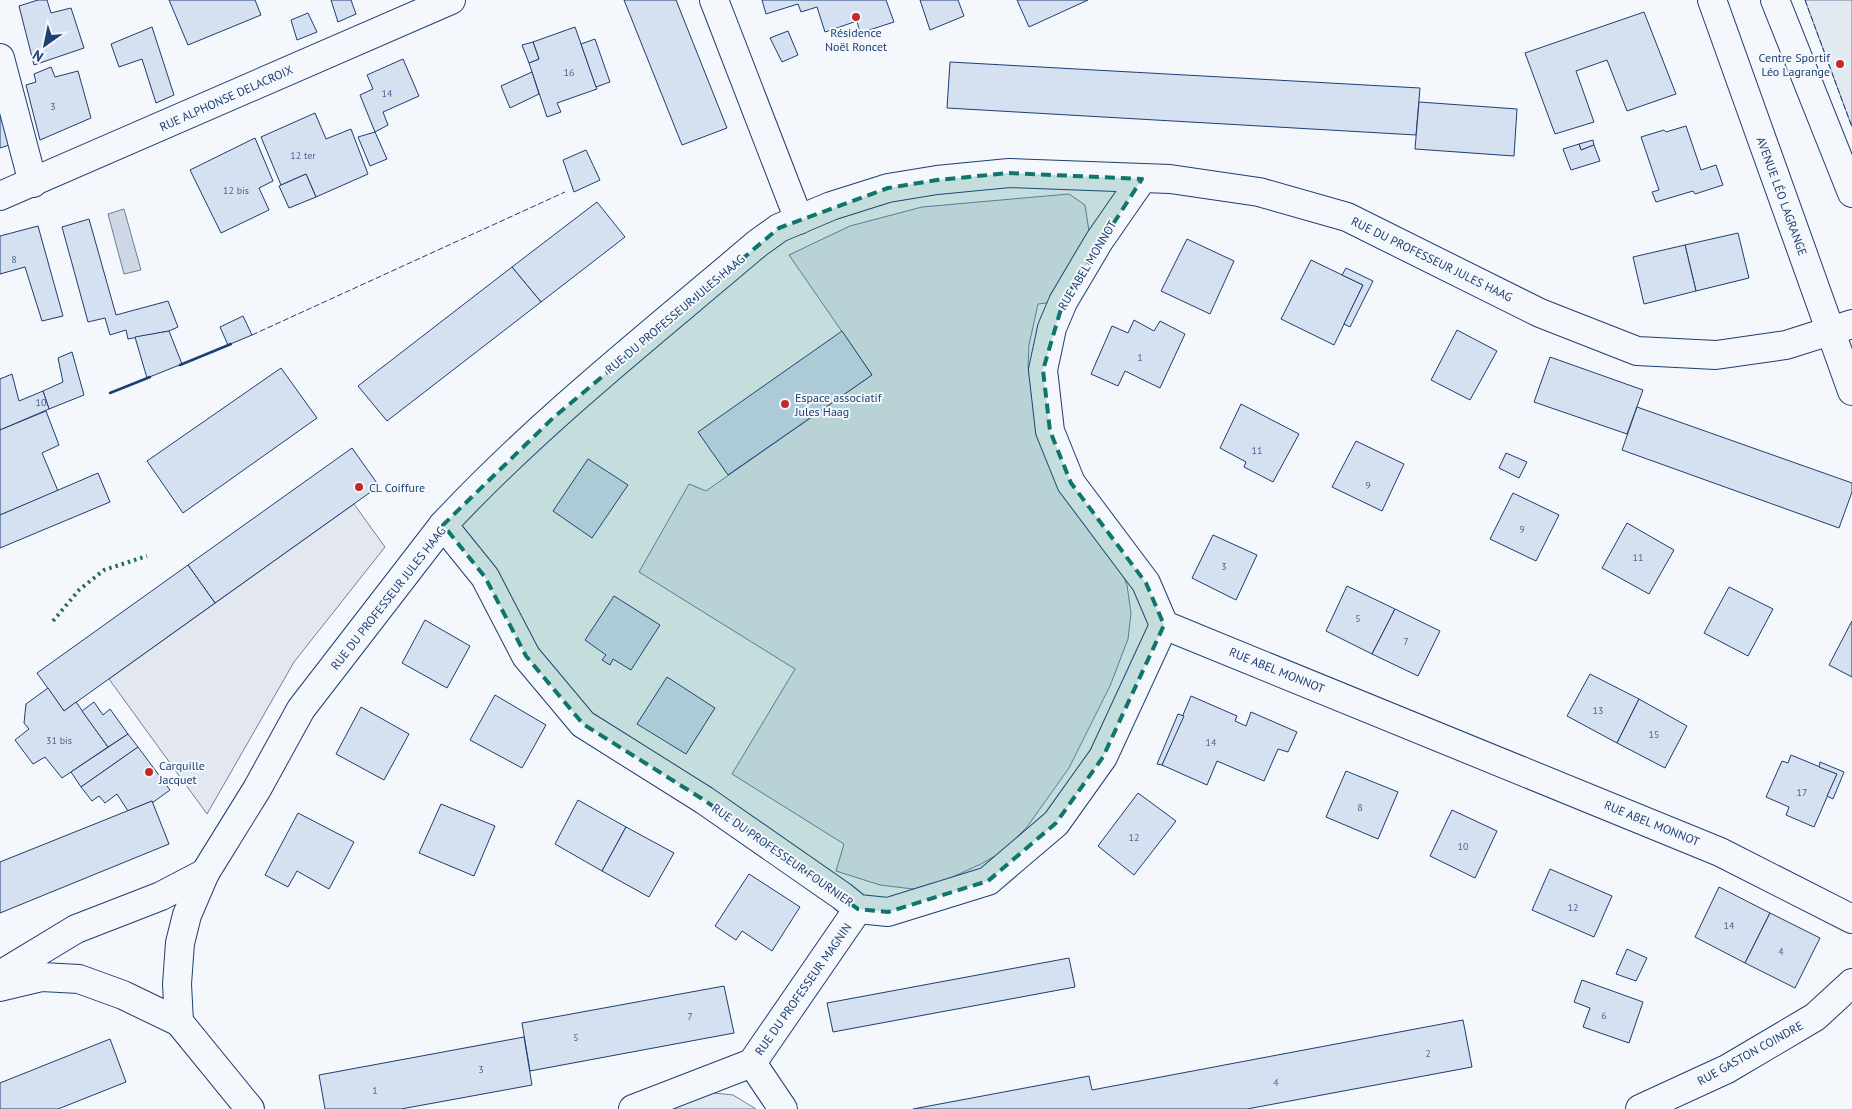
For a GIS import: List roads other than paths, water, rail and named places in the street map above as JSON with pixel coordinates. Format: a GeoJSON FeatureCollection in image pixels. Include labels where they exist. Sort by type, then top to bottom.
{"type":"FeatureCollection","features":[{"type":"Feature","properties":{"kind":"street","name":"RUE ALPHONSE DELACROIX"},"geometry":{"type":"LineString","coordinates":[[0,196],[451,0]]}},
{"type":"Feature","properties":{"kind":"street"},"geometry":{"type":"LineString","coordinates":[[714,0],[799,220]]}},
{"type":"Feature","properties":{"kind":"street","name":"AVENUE LÉO LAGRANGE"},"geometry":{"type":"LineString","coordinates":[[1712,0],[1841,328],[1852,392]]}},
{"type":"Feature","properties":{"kind":"street"},"geometry":{"type":"LineString","coordinates":[[1775,0],[1852,193]]}},
{"type":"Feature","properties":{"kind":"street"},"geometry":{"type":"LineString","coordinates":[[0,58],[33,183]]}},
{"type":"Feature","properties":{"kind":"street","name":"RUE DU PROFESSEUR JULES HAAG"},"geometry":{"type":"LineString","coordinates":[[179,1022],[176,984],[180,943],[187,915],[205,874],[257,789],[301,709],[443,525],[462,504],[552,418],[758,243],[779,228],[831,206],[888,188],[936,180],[1008,173],[1170,180],[1259,192],[1348,217],[1540,313],[1637,351],[1716,355],[1786,345],[1841,328]]}},
{"type":"Feature","properties":{"kind":"street","name":"RUE ABEL MONNOT"},"geometry":{"type":"LineString","coordinates":[[1142,179],[1099,241],[1063,302],[1052,328],[1043,370],[1050,431],[1071,482],[1146,584],[1164,625],[1720,852],[1852,919]]}},
{"type":"Feature","properties":{"kind":"street","name":"RUE DU PROFESSEUR FOURNIER"},"geometry":{"type":"LineString","coordinates":[[443,525],[485,577],[526,656],[583,724],[704,800],[858,909],[888,912],[988,881],[1056,823],[1103,757],[1164,625]]}},
{"type":"Feature","properties":{"kind":"street"},"geometry":{"type":"LineString","coordinates":[[0,975],[76,929],[161,896],[205,874]]}},
{"type":"Feature","properties":{"kind":"street","name":"RUE DU PROFESSEUR MAGNIN"},"geometry":{"type":"LineString","coordinates":[[633,1109],[752,1063],[858,909]]}},
{"type":"Feature","properties":{"kind":"street"},"geometry":{"type":"LineString","coordinates":[[0,987],[42,977],[79,979],[123,995],[179,1022],[250,1109]]}},
{"type":"Feature","properties":{"kind":"street","name":"RUE GASTON COINDRE"},"geometry":{"type":"LineString","coordinates":[[1640,1109],[1727,1069],[1815,1017],[1852,983]]}},
{"type":"Feature","properties":{"kind":"street"},"geometry":{"type":"LineString","coordinates":[[752,1063],[783,1109]]}},
{"type":"Feature","properties":{"kind":"place","name":"Résidence Noël Roncet"},"geometry":{"type":"Point","coordinates":[856,17]}},
{"type":"Feature","properties":{"kind":"place","name":"Centre Sportif Léo Lagrange"},"geometry":{"type":"Point","coordinates":[1840,64]}},
{"type":"Feature","properties":{"kind":"place","name":"Espace associatif Jules Haag"},"geometry":{"type":"Point","coordinates":[785,404]}},
{"type":"Feature","properties":{"kind":"place","name":"CL Coiffure"},"geometry":{"type":"Point","coordinates":[359,487]}},
{"type":"Feature","properties":{"kind":"place","name":"Carquille Jacquet"},"geometry":{"type":"Point","coordinates":[149,772]}}]}
